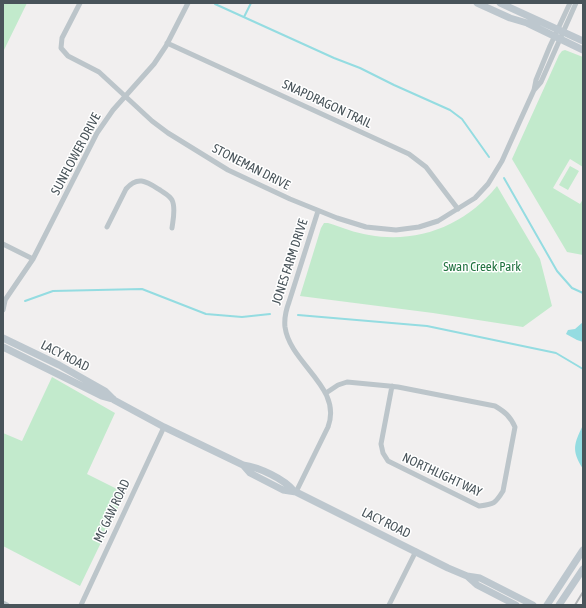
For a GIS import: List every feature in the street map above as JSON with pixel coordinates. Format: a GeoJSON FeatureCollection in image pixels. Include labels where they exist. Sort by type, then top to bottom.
{"type":"FeatureCollection","features":[{"type":"Feature","properties":{"kind":"main road"},"geometry":{"type":"LineString","coordinates":[[477,3],[510,18],[527,23],[583,50]]}},
{"type":"Feature","properties":{"kind":"main road"},"geometry":{"type":"LineString","coordinates":[[500,3],[583,41]]}},
{"type":"Feature","properties":{"kind":"main road","name":"LACY ROAD"},"geometry":{"type":"LineString","coordinates":[[3,338],[59,365],[105,391],[114,400]]}},
{"type":"Feature","properties":{"kind":"main road","name":"LACY ROAD"},"geometry":{"type":"LineString","coordinates":[[3,347],[102,396],[114,400],[164,427],[243,465],[253,466],[288,484],[295,491],[448,568],[467,576],[480,578],[533,605]]}},
{"type":"Feature","properties":{"kind":"main road"},"geometry":{"type":"LineString","coordinates":[[547,605],[583,550]]}},
{"type":"Feature","properties":{"kind":"main road"},"geometry":{"type":"LineString","coordinates":[[559,605],[583,569]]}},
{"type":"Feature","properties":{"kind":"main road","name":"LACY ROAD"},"geometry":{"type":"LineString","coordinates":[[467,576],[477,586],[516,605]]}},
{"type":"Feature","properties":{"kind":"street","name":"STONEMAN DRIVE"},"geometry":{"type":"LineString","coordinates":[[80,3],[62,38],[61,48],[68,56],[99,72],[152,121],[168,133],[201,154],[250,180],[318,211],[366,227],[396,230],[419,227],[438,221],[475,198],[488,184],[502,162],[534,90],[536,80],[560,31]]}},
{"type":"Feature","properties":{"kind":"street","name":"SUNFLOWER DRIVE"},"geometry":{"type":"LineString","coordinates":[[3,310],[4,302],[33,260],[98,133],[125,95],[154,64],[188,3]]}},
{"type":"Feature","properties":{"kind":"street"},"geometry":{"type":"LineString","coordinates":[[560,31],[570,3]]}},
{"type":"Feature","properties":{"kind":"street"},"geometry":{"type":"LineString","coordinates":[[560,31],[576,3]]}},
{"type":"Feature","properties":{"kind":"street","name":"SNAPDRAGON TRAIL"},"geometry":{"type":"LineString","coordinates":[[167,43],[410,154],[426,167],[458,209]]}},
{"type":"Feature","properties":{"kind":"street"},"geometry":{"type":"LineString","coordinates":[[108,227],[126,189],[130,184],[141,180],[170,196],[174,207],[172,228]]}},
{"type":"Feature","properties":{"kind":"street","name":"JONES FARM DRIVE"},"geometry":{"type":"LineString","coordinates":[[295,491],[330,424],[331,410],[326,393],[295,352],[285,326],[285,316],[289,302],[318,211]]}},
{"type":"Feature","properties":{"kind":"street"},"geometry":{"type":"LineString","coordinates":[[3,244],[33,260]]}},
{"type":"Feature","properties":{"kind":"street","name":"NORTHLIGHT WAY"},"geometry":{"type":"LineString","coordinates":[[326,393],[338,385],[347,382],[392,386],[494,406],[505,411],[515,428],[503,491],[499,499],[493,504],[479,506],[388,461],[383,453],[381,444],[392,386]]}},
{"type":"Feature","properties":{"kind":"street","name":"MC GAW ROAD"},"geometry":{"type":"LineString","coordinates":[[81,605],[164,427]]}},
{"type":"Feature","properties":{"kind":"street"},"geometry":{"type":"LineString","coordinates":[[389,605],[416,551]]}},
{"type":"Feature","properties":{"kind":"green space"},"geometry":{"type":"Polygon","coordinates":[[[3,3],[27,3],[3,52],[3,3]]]}},
{"type":"Feature","properties":{"kind":"green space"},"geometry":{"type":"Polygon","coordinates":[[[565,50],[583,57],[583,167],[570,159],[553,188],[580,204],[583,199],[583,255],[567,252],[512,159],[559,55],[565,50]]]}},
{"type":"Feature","properties":{"kind":"green space"},"geometry":{"type":"Polygon","coordinates":[[[570,166],[579,171],[568,190],[559,185],[570,166]]]}},
{"type":"Feature","properties":{"kind":"green space","name":"Swan Creek Park"},"geometry":{"type":"Polygon","coordinates":[[[497,186],[540,259],[552,306],[523,327],[433,313],[300,296],[321,228],[324,223],[364,234],[387,237],[405,237],[423,234],[456,221],[485,200],[497,186]]]}},
{"type":"Feature","properties":{"kind":"green space"},"geometry":{"type":"Polygon","coordinates":[[[52,377],[115,413],[87,474],[125,493],[80,586],[3,546],[3,433],[22,441],[52,377]]]}},
{"type":"Feature","properties":{"kind":"water"},"geometry":{"type":"Polygon","coordinates":[[[583,322],[583,342],[566,334],[568,330],[575,329],[583,322]]]}},
{"type":"Feature","properties":{"kind":"water"},"geometry":{"type":"Polygon","coordinates":[[[583,425],[583,469],[575,452],[575,447],[583,425]]]}},
{"type":"Feature","properties":{"kind":"waterway"},"geometry":{"type":"LineString","coordinates":[[244,17],[251,3]]}},
{"type":"Feature","properties":{"kind":"waterway"},"geometry":{"type":"LineString","coordinates":[[215,4],[334,58],[360,68],[450,110],[462,119],[489,157]]}},
{"type":"Feature","properties":{"kind":"waterway"},"geometry":{"type":"LineString","coordinates":[[504,178],[557,271],[572,288],[583,293]]}},
{"type":"Feature","properties":{"kind":"waterway"},"geometry":{"type":"LineString","coordinates":[[25,301],[53,291],[142,289],[206,314],[242,317],[270,314]]}},
{"type":"Feature","properties":{"kind":"waterway"},"geometry":{"type":"LineString","coordinates":[[298,315],[427,326],[556,353],[583,369]]}},
{"type":"Feature","properties":{"kind":"railway"},"geometry":{"type":"LineString","coordinates":[[575,605],[583,592]]}}]}
